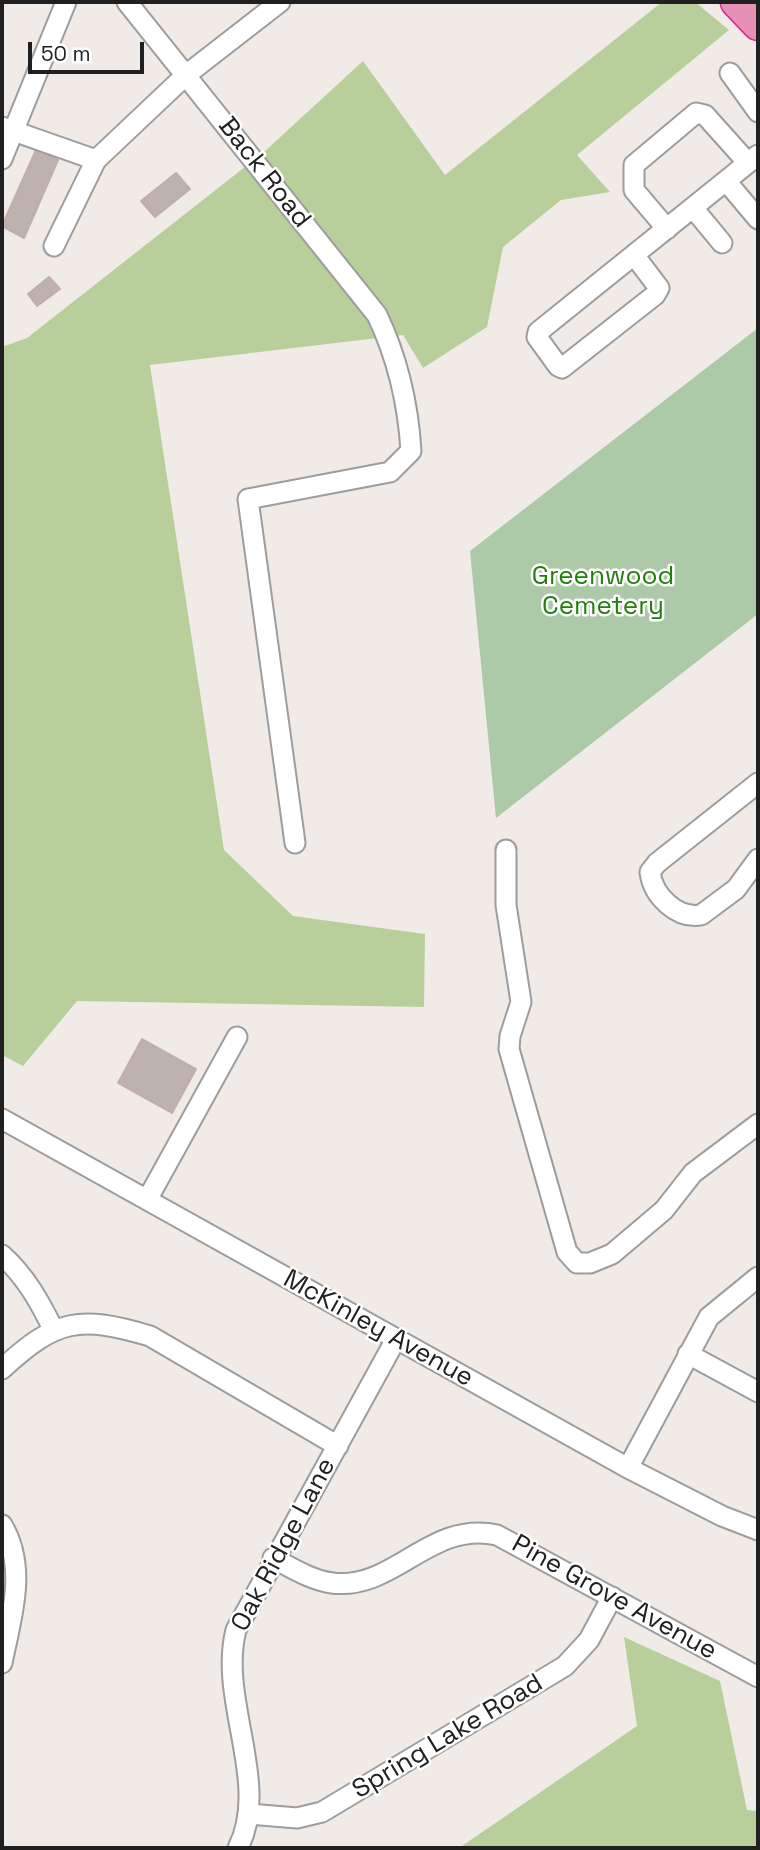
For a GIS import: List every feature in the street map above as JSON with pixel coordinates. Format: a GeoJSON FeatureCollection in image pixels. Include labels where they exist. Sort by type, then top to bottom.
{"type":"FeatureCollection","features":[{"type":"Feature","properties":{"kind":"highway"},"geometry":{"type":"LineString","coordinates":[[736,2],[758,25]]}},
{"type":"Feature","properties":{"kind":"highway"},"geometry":{"type":"LineString","coordinates":[[750,2],[758,18]]}},
{"type":"Feature","properties":{"kind":"street"},"geometry":{"type":"LineString","coordinates":[[2,159],[8,128],[66,2]]}},
{"type":"Feature","properties":{"kind":"street","name":"Back Road"},"geometry":{"type":"LineString","coordinates":[[127,2],[377,315],[394,349],[409,414],[411,450],[390,472],[248,499],[295,843]]}},
{"type":"Feature","properties":{"kind":"street"},"geometry":{"type":"LineString","coordinates":[[54,246],[96,160],[186,75],[280,2]]}},
{"type":"Feature","properties":{"kind":"street"},"geometry":{"type":"LineString","coordinates":[[730,73],[758,112]]}},
{"type":"Feature","properties":{"kind":"street"},"geometry":{"type":"LineString","coordinates":[[634,255],[659,288],[656,295],[562,368],[558,366],[537,337],[538,332],[634,255],[667,229],[753,159],[705,115],[696,113],[634,165],[634,190],[667,229]]}},
{"type":"Feature","properties":{"kind":"street"},"geometry":{"type":"LineString","coordinates":[[8,128],[96,160]]}},
{"type":"Feature","properties":{"kind":"street"},"geometry":{"type":"LineString","coordinates":[[726,181],[758,219]]}},
{"type":"Feature","properties":{"kind":"street"},"geometry":{"type":"LineString","coordinates":[[693,208],[722,243]]}},
{"type":"Feature","properties":{"kind":"street"},"geometry":{"type":"LineString","coordinates":[[758,783],[657,863],[650,872],[651,880],[670,907],[678,912],[701,915],[737,889],[758,859]]}},
{"type":"Feature","properties":{"kind":"street"},"geometry":{"type":"LineString","coordinates":[[506,850],[506,905],[521,1002],[510,1036],[509,1049],[567,1252],[577,1264],[590,1263],[612,1254],[664,1210],[693,1172],[758,1124]]}},
{"type":"Feature","properties":{"kind":"street"},"geometry":{"type":"LineString","coordinates":[[147,1200],[237,1037]]}},
{"type":"Feature","properties":{"kind":"street","name":"McKinley Avenue"},"geometry":{"type":"LineString","coordinates":[[2,1119],[628,1468],[722,1516],[758,1530]]}},
{"type":"Feature","properties":{"kind":"street"},"geometry":{"type":"LineString","coordinates":[[2,1255],[17,1269],[38,1297],[53,1329]]}},
{"type":"Feature","properties":{"kind":"street"},"geometry":{"type":"LineString","coordinates":[[628,1468],[709,1317],[758,1277]]}},
{"type":"Feature","properties":{"kind":"street"},"geometry":{"type":"LineString","coordinates":[[2,1369],[30,1343],[53,1329],[90,1324],[119,1327],[150,1336],[338,1446]]}},
{"type":"Feature","properties":{"kind":"street","name":"Oak Ridge Lane"},"geometry":{"type":"LineString","coordinates":[[238,1848],[249,1814],[231,1655],[239,1620],[396,1339]]}},
{"type":"Feature","properties":{"kind":"street"},"geometry":{"type":"LineString","coordinates":[[688,1353],[758,1392]]}},
{"type":"Feature","properties":{"kind":"street"},"geometry":{"type":"LineString","coordinates":[[2,1525],[16,1563],[16,1592],[2,1663]]}},
{"type":"Feature","properties":{"kind":"street","name":"Pine Grove Avenue"},"geometry":{"type":"LineString","coordinates":[[273,1558],[320,1581],[358,1583],[449,1536],[484,1532],[509,1539],[758,1677]]}},
{"type":"Feature","properties":{"kind":"street","name":"Spring Lake Road"},"geometry":{"type":"LineString","coordinates":[[249,1814],[305,1818],[361,1791],[565,1666],[589,1640],[612,1597]]}},
{"type":"Feature","properties":{"kind":"green space"},"geometry":{"type":"Polygon","coordinates":[[[662,2],[695,2],[729,30],[577,155],[610,192],[561,200],[503,247],[487,327],[423,368],[403,335],[150,365],[224,850],[293,916],[425,934],[424,1007],[77,1001],[23,1066],[2,1055],[2,347],[27,338],[264,152],[363,61],[445,175],[662,2]]]}},
{"type":"Feature","properties":{"kind":"green space","name":"Greenwood Cemetery"},"geometry":{"type":"Polygon","coordinates":[[[758,328],[758,614],[496,818],[470,551],[758,328]]]}},
{"type":"Feature","properties":{"kind":"green space"},"geometry":{"type":"Polygon","coordinates":[[[624,1637],[720,1681],[747,1810],[758,1811],[758,1848],[459,1848],[637,1726],[624,1637]]]}},
{"type":"Feature","properties":{"kind":"building"},"geometry":{"type":"Polygon","coordinates":[[[36,150],[58,160],[24,238],[2,226],[36,150]]]}},
{"type":"Feature","properties":{"kind":"building"},"geometry":{"type":"Polygon","coordinates":[[[176,173],[190,189],[155,217],[141,201],[176,173]]]}},
{"type":"Feature","properties":{"kind":"building"},"geometry":{"type":"Polygon","coordinates":[[[49,277],[60,289],[37,306],[28,294],[49,277]]]}},
{"type":"Feature","properties":{"kind":"building"},"geometry":{"type":"Polygon","coordinates":[[[142,1039],[196,1069],[172,1113],[118,1083],[142,1039]]]}}]}
